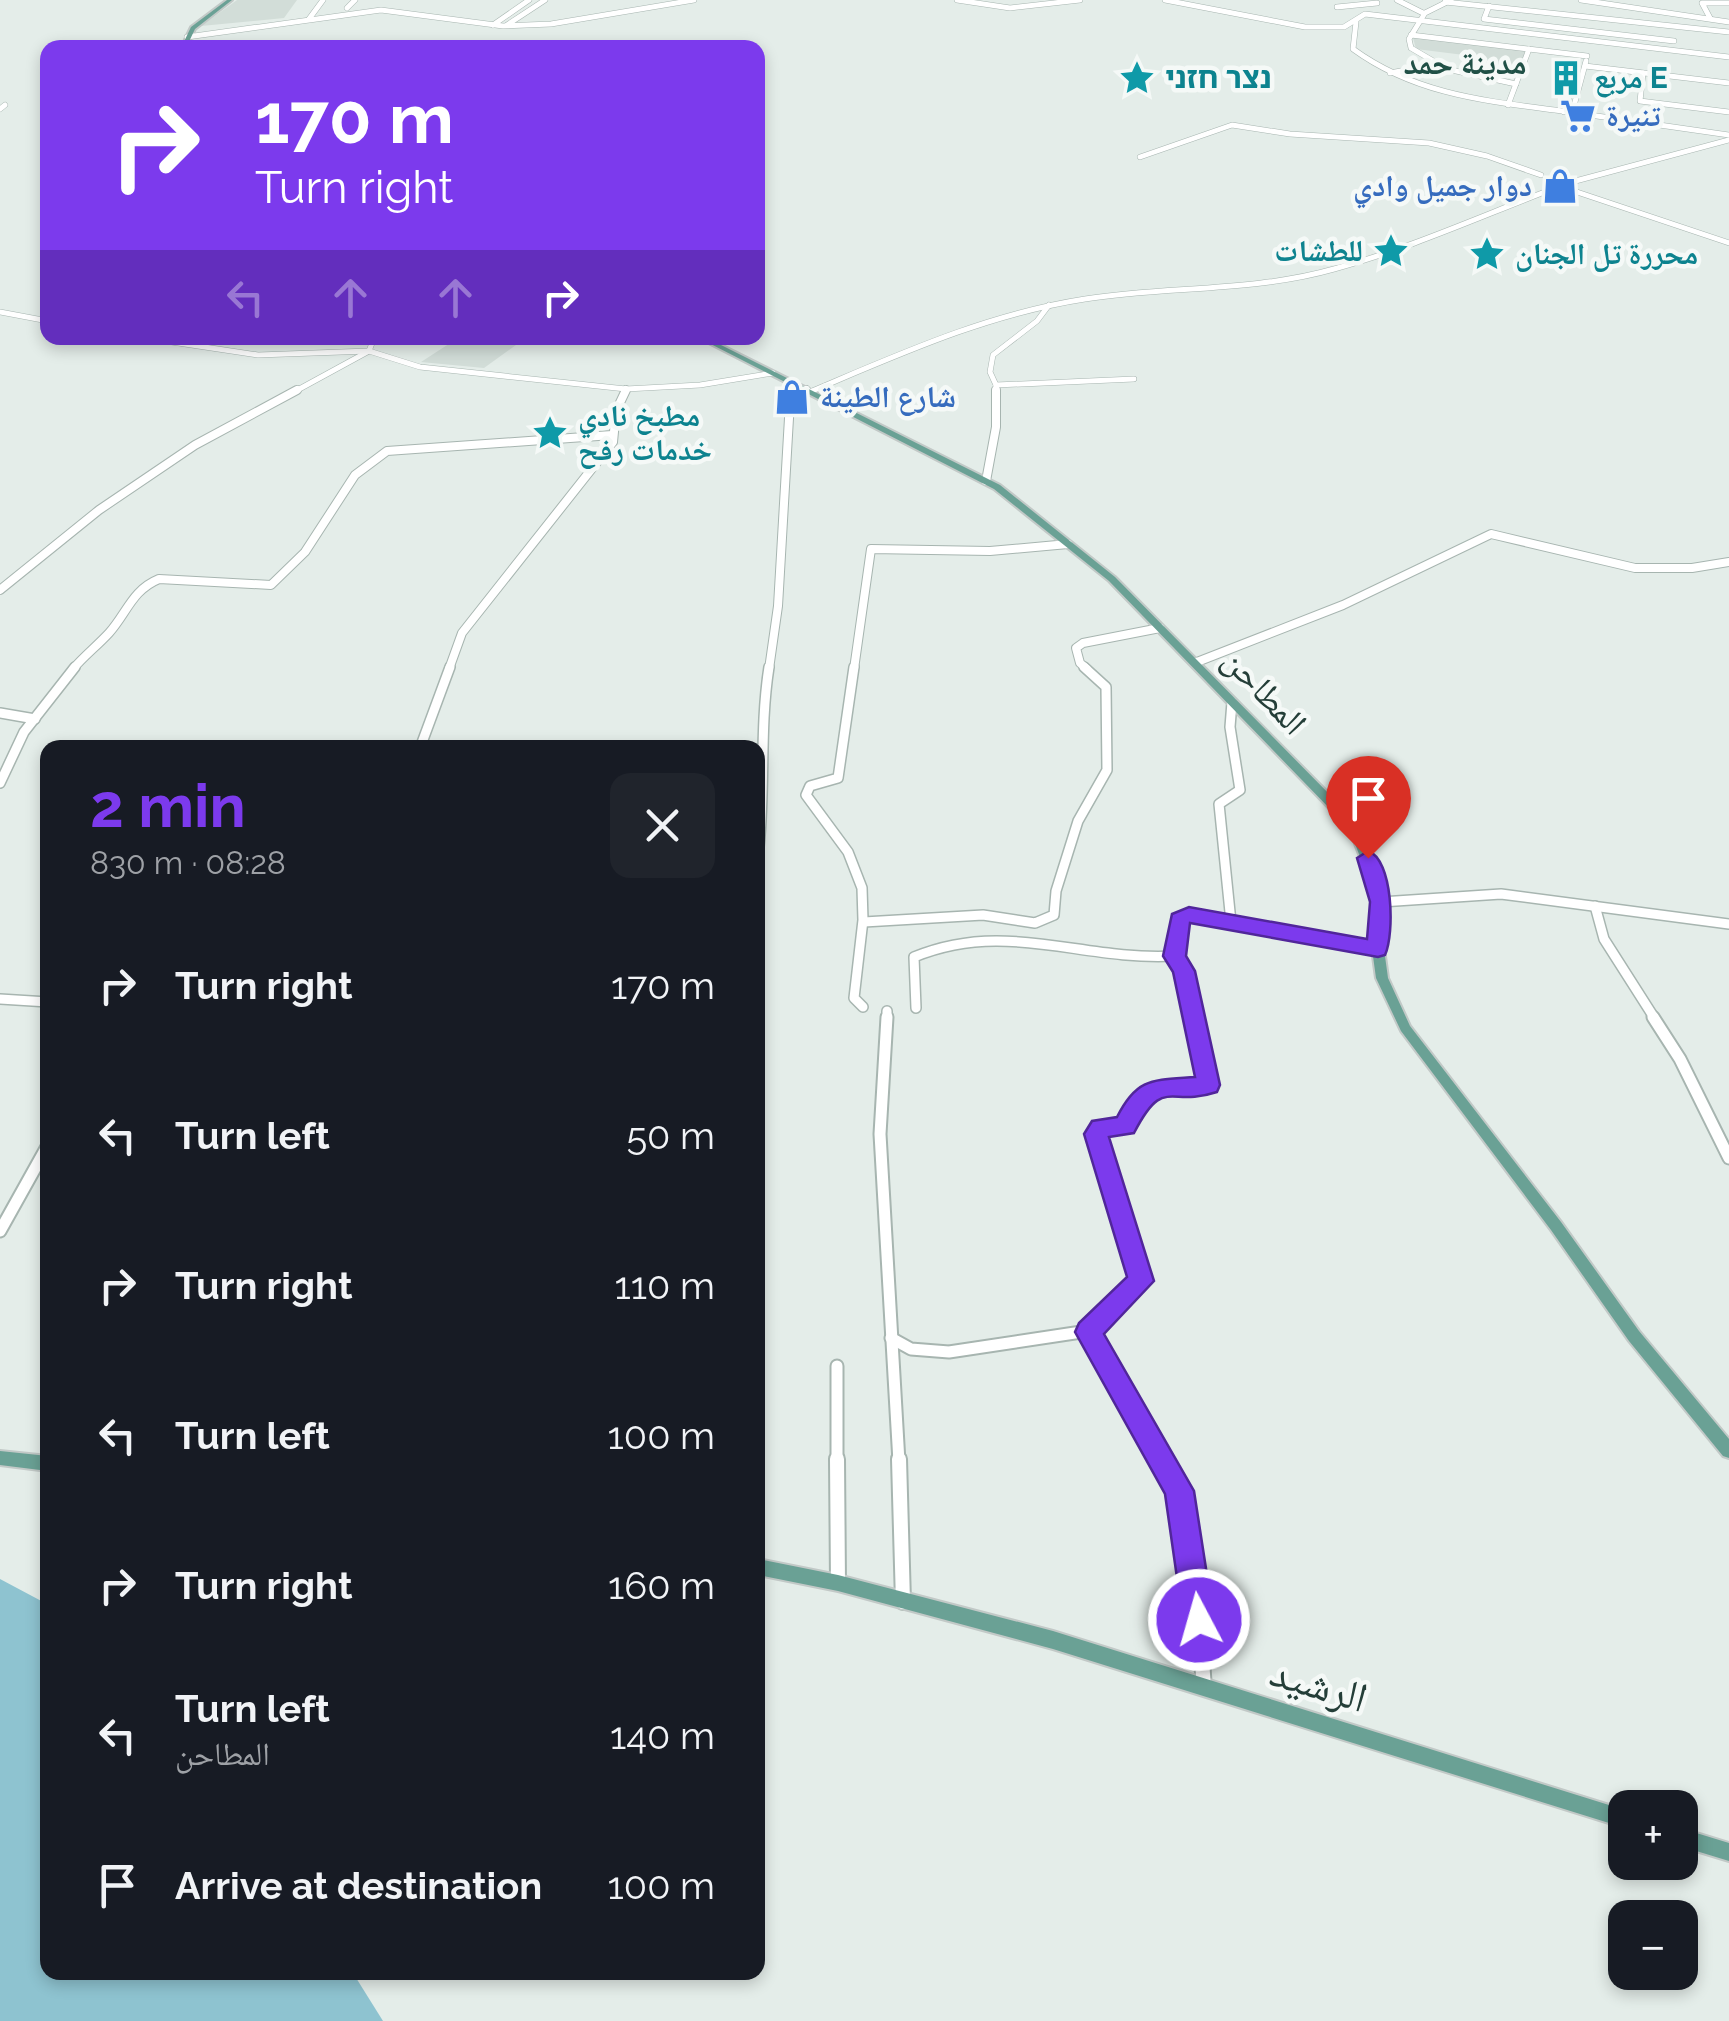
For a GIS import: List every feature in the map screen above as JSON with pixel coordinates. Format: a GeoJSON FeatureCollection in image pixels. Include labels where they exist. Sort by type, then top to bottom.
{"type":"FeatureCollection","features":[{"type":"Feature","properties":{"kind":"main road"},"geometry":{"type":"LineString","coordinates":[[186,40],[201,21],[230,0]]}},
{"type":"Feature","properties":{"kind":"main road","name":"المطاحن"},"geometry":{"type":"LineString","coordinates":[[716,345],[986,481],[1094,562],[1197,662],[1348,823],[1368,858],[1381,902],[1378,949],[1382,978],[1413,1042],[1556,1226],[1634,1336],[1729,1451]]}},
{"type":"Feature","properties":{"kind":"main road"},"geometry":{"type":"LineString","coordinates":[[0,1458],[40,1463]]}},
{"type":"Feature","properties":{"kind":"main road","name":"الرشيد"},"geometry":{"type":"LineString","coordinates":[[765,1568],[838,1583],[1053,1640],[1608,1814]]}},
{"type":"Feature","properties":{"kind":"main road"},"geometry":{"type":"LineString","coordinates":[[1698,1843],[1729,1852]]}},
{"type":"Feature","properties":{"kind":"street"},"geometry":{"type":"LineString","coordinates":[[309,18],[323,0]]}},
{"type":"Feature","properties":{"kind":"street"},"geometry":{"type":"LineString","coordinates":[[347,8],[355,0]]}},
{"type":"Feature","properties":{"kind":"street"},"geometry":{"type":"LineString","coordinates":[[492,25],[529,0]]}},
{"type":"Feature","properties":{"kind":"street"},"geometry":{"type":"LineString","coordinates":[[506,26],[545,0]]}},
{"type":"Feature","properties":{"kind":"street"},"geometry":{"type":"LineString","coordinates":[[188,36],[309,18],[408,10],[506,26],[590,20],[694,0]]}},
{"type":"Feature","properties":{"kind":"street"},"geometry":{"type":"LineString","coordinates":[[958,0],[1010,8],[1080,0]]}},
{"type":"Feature","properties":{"kind":"street"},"geometry":{"type":"LineString","coordinates":[[1168,0],[1305,26],[1336,28],[1356,22]]}},
{"type":"Feature","properties":{"kind":"street"},"geometry":{"type":"LineString","coordinates":[[1346,0],[1352,2],[1351,8]]}},
{"type":"Feature","properties":{"kind":"street"},"geometry":{"type":"LineString","coordinates":[[1397,0],[1422,13]]}},
{"type":"Feature","properties":{"kind":"street"},"geometry":{"type":"LineString","coordinates":[[1453,0],[1422,13],[1411,35],[1411,48],[1434,64],[1462,75],[1516,84]]}},
{"type":"Feature","properties":{"kind":"street"},"geometry":{"type":"LineString","coordinates":[[1557,27],[1563,0]]}},
{"type":"Feature","properties":{"kind":"street"},"geometry":{"type":"LineString","coordinates":[[1581,0],[1729,22]]}},
{"type":"Feature","properties":{"kind":"street"},"geometry":{"type":"LineString","coordinates":[[1445,2],[1729,32]]}},
{"type":"Feature","properties":{"kind":"street"},"geometry":{"type":"LineString","coordinates":[[1337,6],[1351,8],[1378,3]]}},
{"type":"Feature","properties":{"kind":"street"},"geometry":{"type":"LineString","coordinates":[[1710,18],[1702,3],[1729,3]]}},
{"type":"Feature","properties":{"kind":"street"},"geometry":{"type":"LineString","coordinates":[[314,10],[411,5],[408,10]]}},
{"type":"Feature","properties":{"kind":"street"},"geometry":{"type":"LineString","coordinates":[[1489,6],[1484,19],[1674,41]]}},
{"type":"Feature","properties":{"kind":"street"},"geometry":{"type":"LineString","coordinates":[[1622,43],[1632,6]]}},
{"type":"Feature","properties":{"kind":"street"},"geometry":{"type":"LineString","coordinates":[[1351,8],[1360,14],[1729,56]]}},
{"type":"Feature","properties":{"kind":"street"},"geometry":{"type":"LineString","coordinates":[[1360,14],[1353,49],[1388,73],[1455,95],[1729,135]]}},
{"type":"Feature","properties":{"kind":"street"},"geometry":{"type":"LineString","coordinates":[[1673,49],[1677,27]]}},
{"type":"Feature","properties":{"kind":"street"},"geometry":{"type":"LineString","coordinates":[[1411,35],[1584,56]]}},
{"type":"Feature","properties":{"kind":"street"},"geometry":{"type":"LineString","coordinates":[[1592,40],[1729,56]]}},
{"type":"Feature","properties":{"kind":"street"},"geometry":{"type":"LineString","coordinates":[[1564,112],[1592,40]]}},
{"type":"Feature","properties":{"kind":"street"},"geometry":{"type":"LineString","coordinates":[[1508,105],[1530,49]]}},
{"type":"Feature","properties":{"kind":"street"},"geometry":{"type":"LineString","coordinates":[[1572,114],[1585,66],[1584,56]]}},
{"type":"Feature","properties":{"kind":"street"},"geometry":{"type":"LineString","coordinates":[[1388,73],[1434,64]]}},
{"type":"Feature","properties":{"kind":"street"},"geometry":{"type":"LineString","coordinates":[[1585,66],[1728,83],[1729,66]]}},
{"type":"Feature","properties":{"kind":"street"},"geometry":{"type":"LineString","coordinates":[[1644,73],[1640,101],[1729,112]]}},
{"type":"Feature","properties":{"kind":"street"},"geometry":{"type":"LineString","coordinates":[[1140,158],[1232,125],[1290,134],[1430,143],[1486,156],[1541,176]]}},
{"type":"Feature","properties":{"kind":"street"},"geometry":{"type":"LineString","coordinates":[[762,740],[778,606],[781,502],[788,467],[790,401],[954,331],[1050,306],[1261,284],[1335,269],[1549,193],[1729,135]]}},
{"type":"Feature","properties":{"kind":"street"},"geometry":{"type":"LineString","coordinates":[[1572,186],[1729,243]]}},
{"type":"Feature","properties":{"kind":"street"},"geometry":{"type":"LineString","coordinates":[[986,481],[996,427],[996,385],[990,372],[993,355],[1050,306]]}},
{"type":"Feature","properties":{"kind":"street"},"geometry":{"type":"LineString","coordinates":[[0,312],[40,320]]}},
{"type":"Feature","properties":{"kind":"street"},"geometry":{"type":"LineString","coordinates":[[192,345],[258,355],[369,351],[420,368],[626,389],[700,385],[772,373]]}},
{"type":"Feature","properties":{"kind":"street"},"geometry":{"type":"LineString","coordinates":[[0,590],[99,510],[195,445],[369,351],[371,345]]}},
{"type":"Feature","properties":{"kind":"street"},"geometry":{"type":"LineString","coordinates":[[996,385],[1078,378],[1134,379]]}},
{"type":"Feature","properties":{"kind":"street"},"geometry":{"type":"LineString","coordinates":[[423,740],[462,634],[613,442],[616,410],[626,389]]}},
{"type":"Feature","properties":{"kind":"street"},"geometry":{"type":"LineString","coordinates":[[0,783],[5,764],[34,718],[88,651],[112,631],[126,604],[144,584],[159,579],[271,585],[285,577],[323,517],[376,455],[386,451],[448,449],[493,440],[612,435]]}},
{"type":"Feature","properties":{"kind":"street"},"geometry":{"type":"LineString","coordinates":[[1197,662],[1343,605],[1491,534],[1634,568],[1692,568],[1729,562]]}},
{"type":"Feature","properties":{"kind":"street"},"geometry":{"type":"LineString","coordinates":[[863,1006],[854,998],[853,982],[864,922],[858,874],[806,794],[810,786],[838,778],[871,549],[990,552],[1068,544]]}},
{"type":"Feature","properties":{"kind":"street"},"geometry":{"type":"LineString","coordinates":[[864,922],[984,916],[1035,923],[1054,914],[1056,891],[1078,821],[1107,770],[1106,687],[1080,663],[1076,648],[1083,643],[1160,628]]}},
{"type":"Feature","properties":{"kind":"street"},"geometry":{"type":"LineString","coordinates":[[1232,702],[1230,727],[1240,790],[1219,804],[1232,922]]}},
{"type":"Feature","properties":{"kind":"street"},"geometry":{"type":"LineString","coordinates":[[0,713],[34,718]]}},
{"type":"Feature","properties":{"kind":"street"},"geometry":{"type":"LineString","coordinates":[[1381,902],[1501,894],[1729,924]]}},
{"type":"Feature","properties":{"kind":"street"},"geometry":{"type":"LineString","coordinates":[[1595,906],[1604,939],[1680,1060],[1729,1158]]}},
{"type":"Feature","properties":{"kind":"street"},"geometry":{"type":"LineString","coordinates":[[891,1338],[911,1349],[949,1352],[1088,1332],[1141,1281],[1097,1130],[1125,1126],[1139,1098],[1155,1089],[1208,1085],[1184,971],[1174,956],[1177,927],[1183,916],[1378,949]]}},
{"type":"Feature","properties":{"kind":"street"},"geometry":{"type":"LineString","coordinates":[[916,1008],[919,1000],[914,957],[974,937],[1135,958],[1174,956]]}},
{"type":"Feature","properties":{"kind":"street"},"geometry":{"type":"LineString","coordinates":[[0,1000],[40,1002]]}},
{"type":"Feature","properties":{"kind":"street"},"geometry":{"type":"LineString","coordinates":[[887,1010],[880,1134],[901,1490],[903,1602]]}},
{"type":"Feature","properties":{"kind":"street"},"geometry":{"type":"LineString","coordinates":[[0,1231],[40,1171]]}},
{"type":"Feature","properties":{"kind":"street"},"geometry":{"type":"LineString","coordinates":[[1088,1332],[1179,1491],[1196,1586],[1204,1688]]}},
{"type":"Feature","properties":{"kind":"street"},"geometry":{"type":"LineString","coordinates":[[838,1366],[838,1583]]}},
{"type":"Feature","properties":{"kind":"shaded area"},"geometry":{"type":"Polygon","coordinates":[[[237,0],[297,0],[284,18],[201,26],[237,0]]]}},
{"type":"Feature","properties":{"kind":"shaded area"},"geometry":{"type":"Polygon","coordinates":[[[1413,38],[1527,50],[1517,69],[1477,63],[1480,57],[1416,49],[1413,38]]]}},
{"type":"Feature","properties":{"kind":"shaded area"},"geometry":{"type":"Polygon","coordinates":[[[447,345],[516,345],[484,368],[421,362],[447,345]]]}},
{"type":"Feature","properties":{"kind":"water"},"geometry":{"type":"Polygon","coordinates":[[[0,1579],[40,1600],[40,1980],[357,1980],[383,2021],[0,2021],[0,1579]]]}},
{"type":"Feature","properties":{"kind":"place","name":"נצר חזני"},"geometry":{"type":"Point","coordinates":[1137,78]}},
{"type":"Feature","properties":{"kind":"place","name":"مربع E"},"geometry":{"type":"Point","coordinates":[1566,78]}},
{"type":"Feature","properties":{"kind":"place","name":"تنيرة"},"geometry":{"type":"Point","coordinates":[1578,116]}},
{"type":"Feature","properties":{"kind":"place","name":"دوار جميل وادي"},"geometry":{"type":"Point","coordinates":[1560,186]}},
{"type":"Feature","properties":{"kind":"place","name":"للطشات"},"geometry":{"type":"Point","coordinates":[1391,251]}},
{"type":"Feature","properties":{"kind":"place","name":"محررة تل الجنان"},"geometry":{"type":"Point","coordinates":[1487,254]}},
{"type":"Feature","properties":{"kind":"place","name":"شارع الطينة"},"geometry":{"type":"Point","coordinates":[792,397]}},
{"type":"Feature","properties":{"kind":"place","name":"مطبخ نادي خدمات رفح"},"geometry":{"type":"Point","coordinates":[550,433]}},
{"type":"Feature","properties":{"kind":"district","name":"مدينة حمد"},"geometry":{"type":"Point","coordinates":[1465,63]}},
{"type":"Feature","properties":{"kind":"route"},"geometry":{"type":"LineString","coordinates":[[1199,1620],[1179,1491],[1088,1332],[1141,1281],[1096,1134],[1100,1128],[1130,1123],[1139,1098],[1155,1089],[1208,1085],[1184,971],[1174,956],[1180,919],[1189,914],[1378,949],[1381,902],[1368,858]]}}]}
